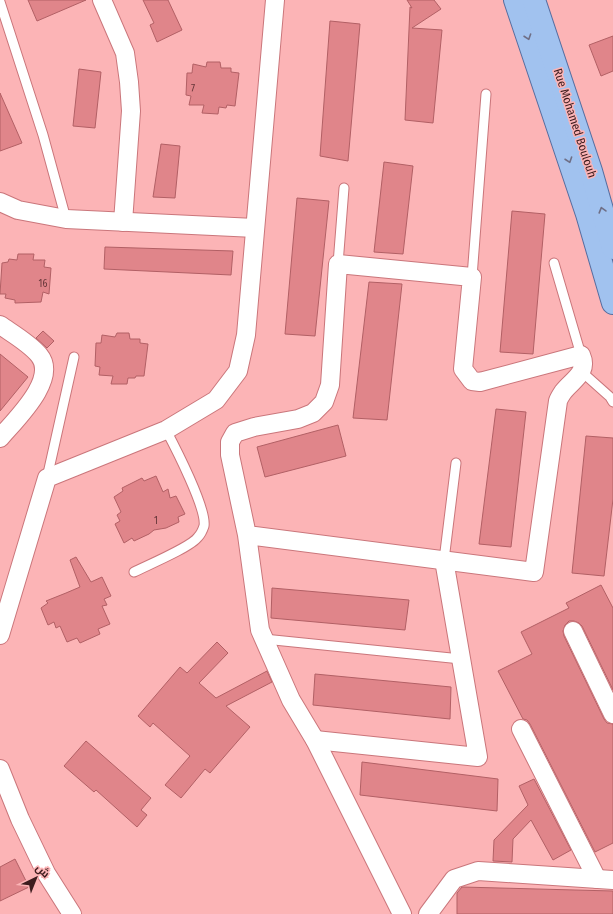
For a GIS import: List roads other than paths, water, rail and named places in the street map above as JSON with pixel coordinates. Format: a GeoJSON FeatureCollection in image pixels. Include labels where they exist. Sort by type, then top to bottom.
{"type":"FeatureCollection","features":[{"type":"Feature","properties":{"kind":"main road"},"geometry":{"type":"LineString","coordinates":[[515,0],[588,214],[613,303]]}},
{"type":"Feature","properties":{"kind":"main road","name":"Rue Mohamed Boulouh"},"geometry":{"type":"LineString","coordinates":[[534,0],[591,171],[613,248]]}},
{"type":"Feature","properties":{"kind":"street"},"geometry":{"type":"LineString","coordinates":[[102,0],[125,53],[129,82],[130,111],[123,222]]}},
{"type":"Feature","properties":{"kind":"street"},"geometry":{"type":"LineString","coordinates":[[0,635],[47,478],[166,430],[216,400],[238,371],[246,335],[275,0]]}},
{"type":"Feature","properties":{"kind":"street"},"geometry":{"type":"LineString","coordinates":[[0,202],[18,210],[66,219],[256,228]]}},
{"type":"Feature","properties":{"kind":"street"},"geometry":{"type":"LineString","coordinates":[[402,914],[314,740],[291,700],[260,630],[247,535],[230,455],[230,442],[235,433],[254,427],[298,419],[313,413],[324,402],[330,385],[338,264],[472,277],[463,369],[472,381],[480,382],[582,364]]}},
{"type":"Feature","properties":{"kind":"street"},"geometry":{"type":"LineString","coordinates":[[0,325],[39,355],[44,364],[44,377],[38,392],[0,438]]}},
{"type":"Feature","properties":{"kind":"street"},"geometry":{"type":"LineString","coordinates":[[247,535],[534,572],[558,401],[562,392],[582,364]]}},
{"type":"Feature","properties":{"kind":"street"},"geometry":{"type":"LineString","coordinates":[[314,740],[478,757],[444,560]]}},
{"type":"Feature","properties":{"kind":"street"},"geometry":{"type":"LineString","coordinates":[[573,631],[613,714]]}},
{"type":"Feature","properties":{"kind":"street"},"geometry":{"type":"LineString","coordinates":[[521,728],[605,880]]}},
{"type":"Feature","properties":{"kind":"street"},"geometry":{"type":"LineString","coordinates":[[0,769],[20,819],[46,873],[72,914]]}},
{"type":"Feature","properties":{"kind":"street"},"geometry":{"type":"LineString","coordinates":[[428,914],[454,878],[478,871],[605,880]]}},
{"type":"Feature","properties":{"kind":"lane"},"geometry":{"type":"LineString","coordinates":[[0,2],[43,135],[66,219]]}},
{"type":"Feature","properties":{"kind":"lane"},"geometry":{"type":"LineString","coordinates":[[472,277],[486,94]]}},
{"type":"Feature","properties":{"kind":"lane"},"geometry":{"type":"LineString","coordinates":[[338,264],[344,188]]}},
{"type":"Feature","properties":{"kind":"lane"},"geometry":{"type":"LineString","coordinates":[[554,263],[582,364],[613,402]]}},
{"type":"Feature","properties":{"kind":"lane"},"geometry":{"type":"LineString","coordinates":[[47,478],[74,357]]}},
{"type":"Feature","properties":{"kind":"lane"},"geometry":{"type":"LineString","coordinates":[[134,572],[189,545],[198,537],[204,526],[202,509],[178,452],[166,430]]}},
{"type":"Feature","properties":{"kind":"lane"},"geometry":{"type":"LineString","coordinates":[[444,560],[456,463]]}},
{"type":"Feature","properties":{"kind":"lane"},"geometry":{"type":"LineString","coordinates":[[264,639],[461,658]]}}]}
